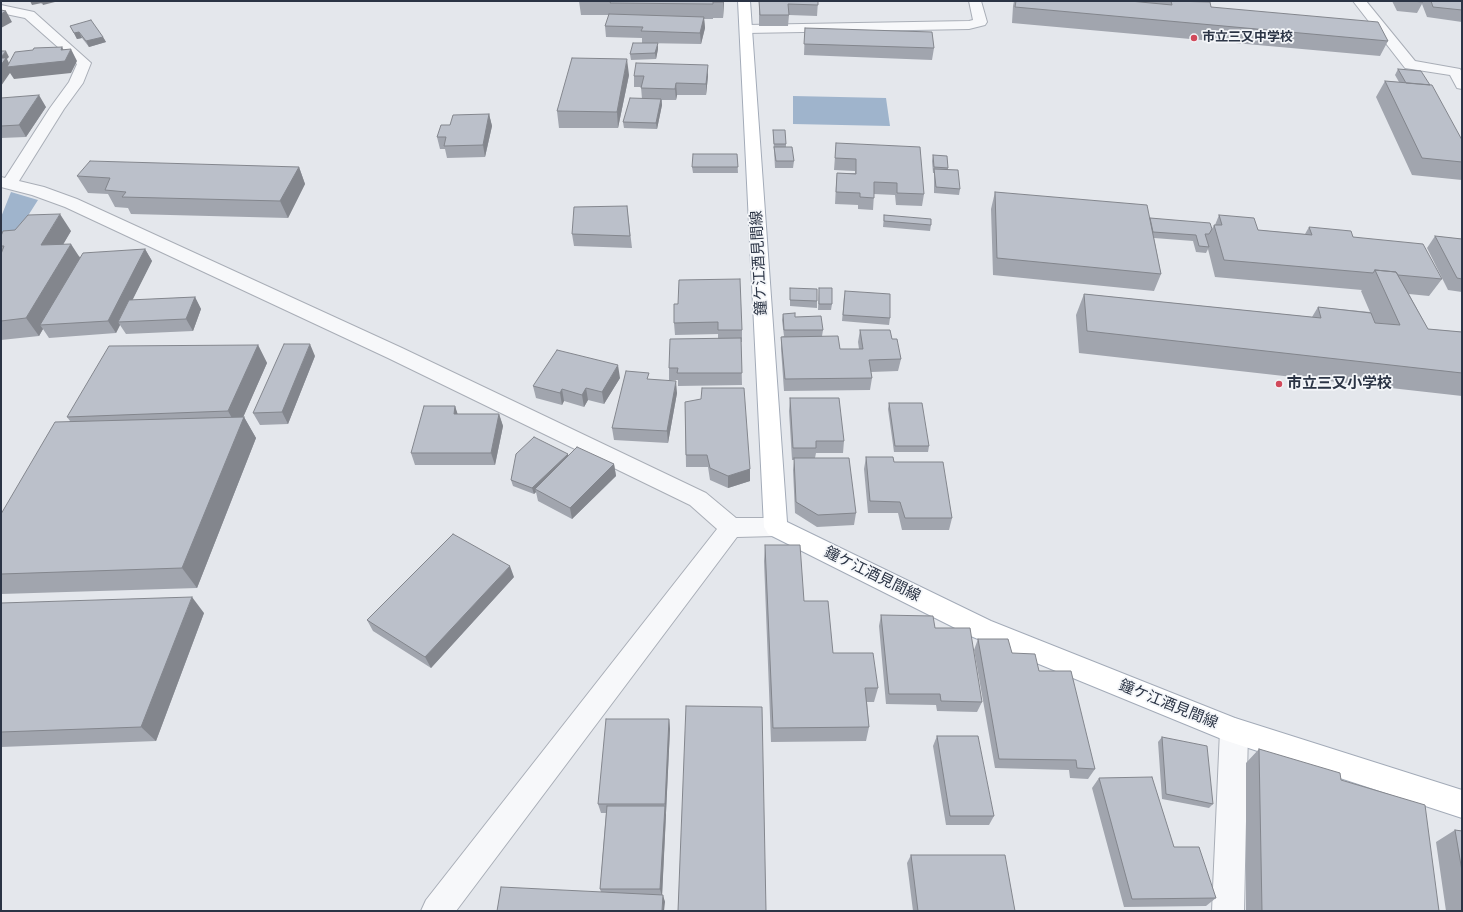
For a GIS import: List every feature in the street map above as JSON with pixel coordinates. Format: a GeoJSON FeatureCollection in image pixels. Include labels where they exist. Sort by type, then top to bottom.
{"type":"FeatureCollection","features":[{"type":"Feature","properties":{"kind":"main road","name":"鐘ケ江酒見間線"},"geometry":{"type":"LineString","coordinates":[[744,1],[776,527],[982,629],[1234,731],[1462,804]]}},
{"type":"Feature","properties":{"kind":"street"},"geometry":{"type":"LineString","coordinates":[[746,29],[969,25],[980,22],[975,1]]}},
{"type":"Feature","properties":{"kind":"street"},"geometry":{"type":"LineString","coordinates":[[1359,1],[1410,65],[1455,72],[1462,85]]}},
{"type":"Feature","properties":{"kind":"street"},"geometry":{"type":"LineString","coordinates":[[1,9],[29,14],[84,63],[76,83],[57,108],[6,183],[65,201],[119,224],[260,292],[395,353],[698,499],[731,528],[776,527]]}},
{"type":"Feature","properties":{"kind":"street"},"geometry":{"type":"LineString","coordinates":[[437,911],[731,528]]}},
{"type":"Feature","properties":{"kind":"street"},"geometry":{"type":"LineString","coordinates":[[1228,911],[1234,731]]}},
{"type":"Feature","properties":{"kind":"water"},"geometry":{"type":"Polygon","coordinates":[[[793,96],[886,98],[890,126],[793,124],[793,96]]]}},
{"type":"Feature","properties":{"kind":"water"},"geometry":{"type":"Polygon","coordinates":[[[11,192],[38,200],[10,244],[1,263],[1,217],[11,192]]]}},
{"type":"Feature","properties":{"kind":"building"},"geometry":{"type":"Polygon","coordinates":[[[611,1],[723,2],[713,2],[713,4],[610,3],[611,1]]]}},
{"type":"Feature","properties":{"kind":"building"},"geometry":{"type":"Polygon","coordinates":[[[759,1],[818,1],[818,5],[788,4],[789,15],[760,15],[759,1]]]}},
{"type":"Feature","properties":{"kind":"building"},"geometry":{"type":"Polygon","coordinates":[[[1016,1],[1130,1],[1172,5],[1171,1],[1210,2],[1211,7],[1378,22],[1388,41],[1015,7],[1016,1]]]}},
{"type":"Feature","properties":{"kind":"building"},"geometry":{"type":"Polygon","coordinates":[[[1431,1],[1462,1],[1462,10],[1433,7],[1431,1]]]}},
{"type":"Feature","properties":{"kind":"building"},"geometry":{"type":"Polygon","coordinates":[[[609,14],[704,17],[700,33],[641,31],[643,27],[605,26],[609,14]]]}},
{"type":"Feature","properties":{"kind":"building"},"geometry":{"type":"Polygon","coordinates":[[[91,20],[103,37],[86,41],[79,32],[74,33],[70,26],[91,20]]]}},
{"type":"Feature","properties":{"kind":"building"},"geometry":{"type":"Polygon","coordinates":[[[805,28],[932,32],[934,48],[804,44],[805,28]]]}},
{"type":"Feature","properties":{"kind":"building"},"geometry":{"type":"Polygon","coordinates":[[[633,43],[658,43],[655,53],[630,54],[633,43]]]}},
{"type":"Feature","properties":{"kind":"building"},"geometry":{"type":"Polygon","coordinates":[[[62,47],[61,50],[71,49],[65,61],[7,67],[15,52],[33,50],[34,48],[62,47]]]}},
{"type":"Feature","properties":{"kind":"building"},"geometry":{"type":"Polygon","coordinates":[[[1,51],[6,51],[1,57],[1,51]]]}},
{"type":"Feature","properties":{"kind":"building"},"geometry":{"type":"Polygon","coordinates":[[[1,58],[6,58],[1,65],[1,58]]]}},
{"type":"Feature","properties":{"kind":"building"},"geometry":{"type":"Polygon","coordinates":[[[572,58],[627,59],[617,112],[557,111],[572,58]]]}},
{"type":"Feature","properties":{"kind":"building"},"geometry":{"type":"Polygon","coordinates":[[[636,63],[708,65],[706,84],[676,83],[675,89],[641,88],[644,76],[634,76],[636,63]]]}},
{"type":"Feature","properties":{"kind":"building"},"geometry":{"type":"Polygon","coordinates":[[[1398,69],[1421,71],[1430,85],[1406,83],[1398,69]]]}},
{"type":"Feature","properties":{"kind":"building"},"geometry":{"type":"Polygon","coordinates":[[[1385,81],[1432,85],[1462,140],[1462,162],[1422,158],[1385,81]]]}},
{"type":"Feature","properties":{"kind":"building"},"geometry":{"type":"Polygon","coordinates":[[[39,95],[19,125],[1,126],[1,98],[39,95]]]}},
{"type":"Feature","properties":{"kind":"building"},"geometry":{"type":"Polygon","coordinates":[[[630,98],[661,99],[656,123],[623,122],[630,98]]]}},
{"type":"Feature","properties":{"kind":"building"},"geometry":{"type":"Polygon","coordinates":[[[489,114],[483,145],[444,146],[446,137],[437,137],[441,125],[450,125],[453,115],[489,114]]]}},
{"type":"Feature","properties":{"kind":"building"},"geometry":{"type":"Polygon","coordinates":[[[773,130],[785,130],[786,144],[774,144],[773,130]]]}},
{"type":"Feature","properties":{"kind":"building"},"geometry":{"type":"Polygon","coordinates":[[[836,143],[920,147],[924,194],[897,193],[897,183],[874,182],[874,198],[860,197],[860,193],[836,192],[837,173],[856,174],[856,159],[835,158],[836,143]]]}},
{"type":"Feature","properties":{"kind":"building"},"geometry":{"type":"Polygon","coordinates":[[[774,147],[792,147],[794,161],[776,161],[774,147]]]}},
{"type":"Feature","properties":{"kind":"building"},"geometry":{"type":"Polygon","coordinates":[[[693,154],[737,154],[738,167],[692,167],[693,154]]]}},
{"type":"Feature","properties":{"kind":"building"},"geometry":{"type":"Polygon","coordinates":[[[933,155],[947,156],[948,168],[934,167],[933,155]]]}},
{"type":"Feature","properties":{"kind":"building"},"geometry":{"type":"Polygon","coordinates":[[[90,161],[299,167],[280,201],[122,197],[126,192],[105,190],[110,178],[77,176],[90,161]]]}},
{"type":"Feature","properties":{"kind":"building"},"geometry":{"type":"Polygon","coordinates":[[[934,169],[958,170],[960,189],[936,187],[934,169]]]}},
{"type":"Feature","properties":{"kind":"building"},"geometry":{"type":"Polygon","coordinates":[[[995,192],[1147,205],[1161,274],[997,258],[995,192]]]}},
{"type":"Feature","properties":{"kind":"building"},"geometry":{"type":"Polygon","coordinates":[[[627,206],[630,236],[572,234],[574,207],[627,206]]]}},
{"type":"Feature","properties":{"kind":"building"},"geometry":{"type":"Polygon","coordinates":[[[60,214],[41,245],[71,244],[26,318],[1,321],[1,254],[4,246],[1,246],[1,236],[3,231],[15,230],[28,215],[60,214]]]}},
{"type":"Feature","properties":{"kind":"building"},"geometry":{"type":"Polygon","coordinates":[[[884,215],[931,219],[931,225],[884,221],[884,215]]]}},
{"type":"Feature","properties":{"kind":"building"},"geometry":{"type":"Polygon","coordinates":[[[1219,215],[1254,218],[1258,230],[1312,235],[1309,227],[1351,231],[1353,237],[1423,244],[1442,279],[1398,275],[1396,272],[1375,270],[1373,273],[1224,260],[1214,225],[1222,225],[1219,215]]]}},
{"type":"Feature","properties":{"kind":"building"},"geometry":{"type":"Polygon","coordinates":[[[1150,218],[1210,223],[1212,229],[1209,234],[1205,234],[1209,247],[1199,246],[1196,235],[1153,232],[1150,218]]]}},
{"type":"Feature","properties":{"kind":"building"},"geometry":{"type":"Polygon","coordinates":[[[1435,236],[1462,239],[1462,279],[1457,278],[1435,236]]]}},
{"type":"Feature","properties":{"kind":"building"},"geometry":{"type":"Polygon","coordinates":[[[145,249],[108,321],[40,325],[83,253],[145,249]]]}},
{"type":"Feature","properties":{"kind":"building"},"geometry":{"type":"Polygon","coordinates":[[[1375,270],[1396,272],[1428,329],[1462,332],[1462,373],[1087,331],[1084,294],[1321,318],[1318,307],[1371,313],[1375,323],[1400,325],[1375,270]]]}},
{"type":"Feature","properties":{"kind":"building"},"geometry":{"type":"Polygon","coordinates":[[[740,279],[742,330],[718,330],[718,322],[674,323],[674,304],[678,304],[679,280],[740,279]]]}},
{"type":"Feature","properties":{"kind":"building"},"geometry":{"type":"Polygon","coordinates":[[[790,288],[817,289],[817,301],[790,300],[790,288]]]}},
{"type":"Feature","properties":{"kind":"building"},"geometry":{"type":"Polygon","coordinates":[[[819,288],[832,288],[832,304],[819,304],[819,288]]]}},
{"type":"Feature","properties":{"kind":"building"},"geometry":{"type":"Polygon","coordinates":[[[845,291],[890,294],[890,318],[843,315],[845,291]]]}},
{"type":"Feature","properties":{"kind":"building"},"geometry":{"type":"Polygon","coordinates":[[[195,297],[186,319],[118,322],[129,300],[195,297]]]}},
{"type":"Feature","properties":{"kind":"building"},"geometry":{"type":"Polygon","coordinates":[[[795,313],[795,317],[821,316],[823,330],[784,330],[783,314],[795,313]]]}},
{"type":"Feature","properties":{"kind":"building"},"geometry":{"type":"Polygon","coordinates":[[[860,330],[890,330],[892,339],[897,339],[901,359],[869,360],[872,378],[785,379],[781,337],[838,336],[840,349],[863,349],[860,330]]]}},
{"type":"Feature","properties":{"kind":"building"},"geometry":{"type":"Polygon","coordinates":[[[741,338],[742,373],[677,373],[678,368],[669,368],[670,339],[741,338]]]}},
{"type":"Feature","properties":{"kind":"building"},"geometry":{"type":"Polygon","coordinates":[[[284,344],[310,344],[282,412],[253,413],[284,344]]]}},
{"type":"Feature","properties":{"kind":"building"},"geometry":{"type":"Polygon","coordinates":[[[258,345],[228,411],[67,417],[109,346],[258,345]]]}},
{"type":"Feature","properties":{"kind":"building"},"geometry":{"type":"Polygon","coordinates":[[[557,350],[618,365],[602,392],[586,388],[582,395],[562,389],[560,393],[533,386],[557,350]]]}},
{"type":"Feature","properties":{"kind":"building"},"geometry":{"type":"Polygon","coordinates":[[[626,371],[649,373],[647,379],[676,381],[667,431],[612,428],[626,371]]]}},
{"type":"Feature","properties":{"kind":"building"},"geometry":{"type":"Polygon","coordinates":[[[702,388],[744,388],[750,469],[728,476],[710,468],[707,455],[686,455],[685,402],[701,399],[702,388]]]}},
{"type":"Feature","properties":{"kind":"building"},"geometry":{"type":"Polygon","coordinates":[[[790,398],[839,398],[844,441],[816,441],[816,448],[793,448],[790,398]]]}},
{"type":"Feature","properties":{"kind":"building"},"geometry":{"type":"Polygon","coordinates":[[[889,403],[922,403],[929,446],[895,446],[889,403]]]}},
{"type":"Feature","properties":{"kind":"building"},"geometry":{"type":"Polygon","coordinates":[[[424,406],[455,406],[454,414],[499,414],[491,453],[411,453],[424,406]]]}},
{"type":"Feature","properties":{"kind":"building"},"geometry":{"type":"Polygon","coordinates":[[[244,417],[182,568],[1,574],[1,514],[55,422],[244,417]]]}},
{"type":"Feature","properties":{"kind":"building"},"geometry":{"type":"Polygon","coordinates":[[[534,437],[568,454],[532,488],[511,480],[516,454],[534,437]]]}},
{"type":"Feature","properties":{"kind":"building"},"geometry":{"type":"Polygon","coordinates":[[[577,447],[614,464],[570,508],[535,489],[577,447]]]}},
{"type":"Feature","properties":{"kind":"building"},"geometry":{"type":"Polygon","coordinates":[[[866,457],[893,457],[894,462],[943,462],[952,518],[905,518],[900,502],[870,501],[866,457]]]}},
{"type":"Feature","properties":{"kind":"building"},"geometry":{"type":"Polygon","coordinates":[[[794,458],[849,458],[856,513],[818,515],[796,502],[794,458]]]}},
{"type":"Feature","properties":{"kind":"building"},"geometry":{"type":"Polygon","coordinates":[[[453,534],[510,566],[425,657],[367,620],[453,534]]]}},
{"type":"Feature","properties":{"kind":"building"},"geometry":{"type":"Polygon","coordinates":[[[765,545],[800,545],[804,601],[828,601],[833,653],[873,653],[878,688],[865,688],[869,727],[773,728],[765,545]]]}},
{"type":"Feature","properties":{"kind":"building"},"geometry":{"type":"Polygon","coordinates":[[[192,597],[141,727],[1,732],[1,603],[192,597]]]}},
{"type":"Feature","properties":{"kind":"building"},"geometry":{"type":"Polygon","coordinates":[[[881,615],[933,616],[935,628],[970,628],[982,702],[941,701],[940,694],[889,694],[881,615]]]}},
{"type":"Feature","properties":{"kind":"building"},"geometry":{"type":"Polygon","coordinates":[[[978,639],[1008,639],[1012,653],[1035,654],[1039,671],[1071,671],[1095,769],[1077,768],[1076,760],[999,759],[978,639]]]}},
{"type":"Feature","properties":{"kind":"building"},"geometry":{"type":"Polygon","coordinates":[[[686,706],[762,707],[766,911],[678,911],[686,706]]]}},
{"type":"Feature","properties":{"kind":"building"},"geometry":{"type":"Polygon","coordinates":[[[606,719],[669,719],[665,804],[598,804],[606,719]]]}},
{"type":"Feature","properties":{"kind":"building"},"geometry":{"type":"Polygon","coordinates":[[[937,736],[978,736],[994,816],[950,816],[937,736]]]}},
{"type":"Feature","properties":{"kind":"building"},"geometry":{"type":"Polygon","coordinates":[[[1162,737],[1207,746],[1213,804],[1166,794],[1162,737]]]}},
{"type":"Feature","properties":{"kind":"building"},"geometry":{"type":"Polygon","coordinates":[[[1259,749],[1340,773],[1341,780],[1425,805],[1439,911],[1262,911],[1259,749]]]}},
{"type":"Feature","properties":{"kind":"building"},"geometry":{"type":"Polygon","coordinates":[[[1152,777],[1174,847],[1199,847],[1216,898],[1132,899],[1099,778],[1152,777]]]}},
{"type":"Feature","properties":{"kind":"building"},"geometry":{"type":"Polygon","coordinates":[[[607,806],[665,806],[660,889],[600,889],[607,806]]]}},
{"type":"Feature","properties":{"kind":"building"},"geometry":{"type":"Polygon","coordinates":[[[1455,830],[1462,831],[1462,871],[1455,830]]]}},
{"type":"Feature","properties":{"kind":"building"},"geometry":{"type":"Polygon","coordinates":[[[911,855],[1005,855],[1015,911],[918,911],[911,855]]]}},
{"type":"Feature","properties":{"kind":"building"},"geometry":{"type":"Polygon","coordinates":[[[501,887],[663,895],[662,911],[497,911],[501,887]]]}},
{"type":"Feature","properties":{"kind":"place","name":"市立三又中学校"},"geometry":{"type":"Point","coordinates":[1194,38]}},
{"type":"Feature","properties":{"kind":"place","name":"市立三又小学校"},"geometry":{"type":"Point","coordinates":[1279,384]}}]}
